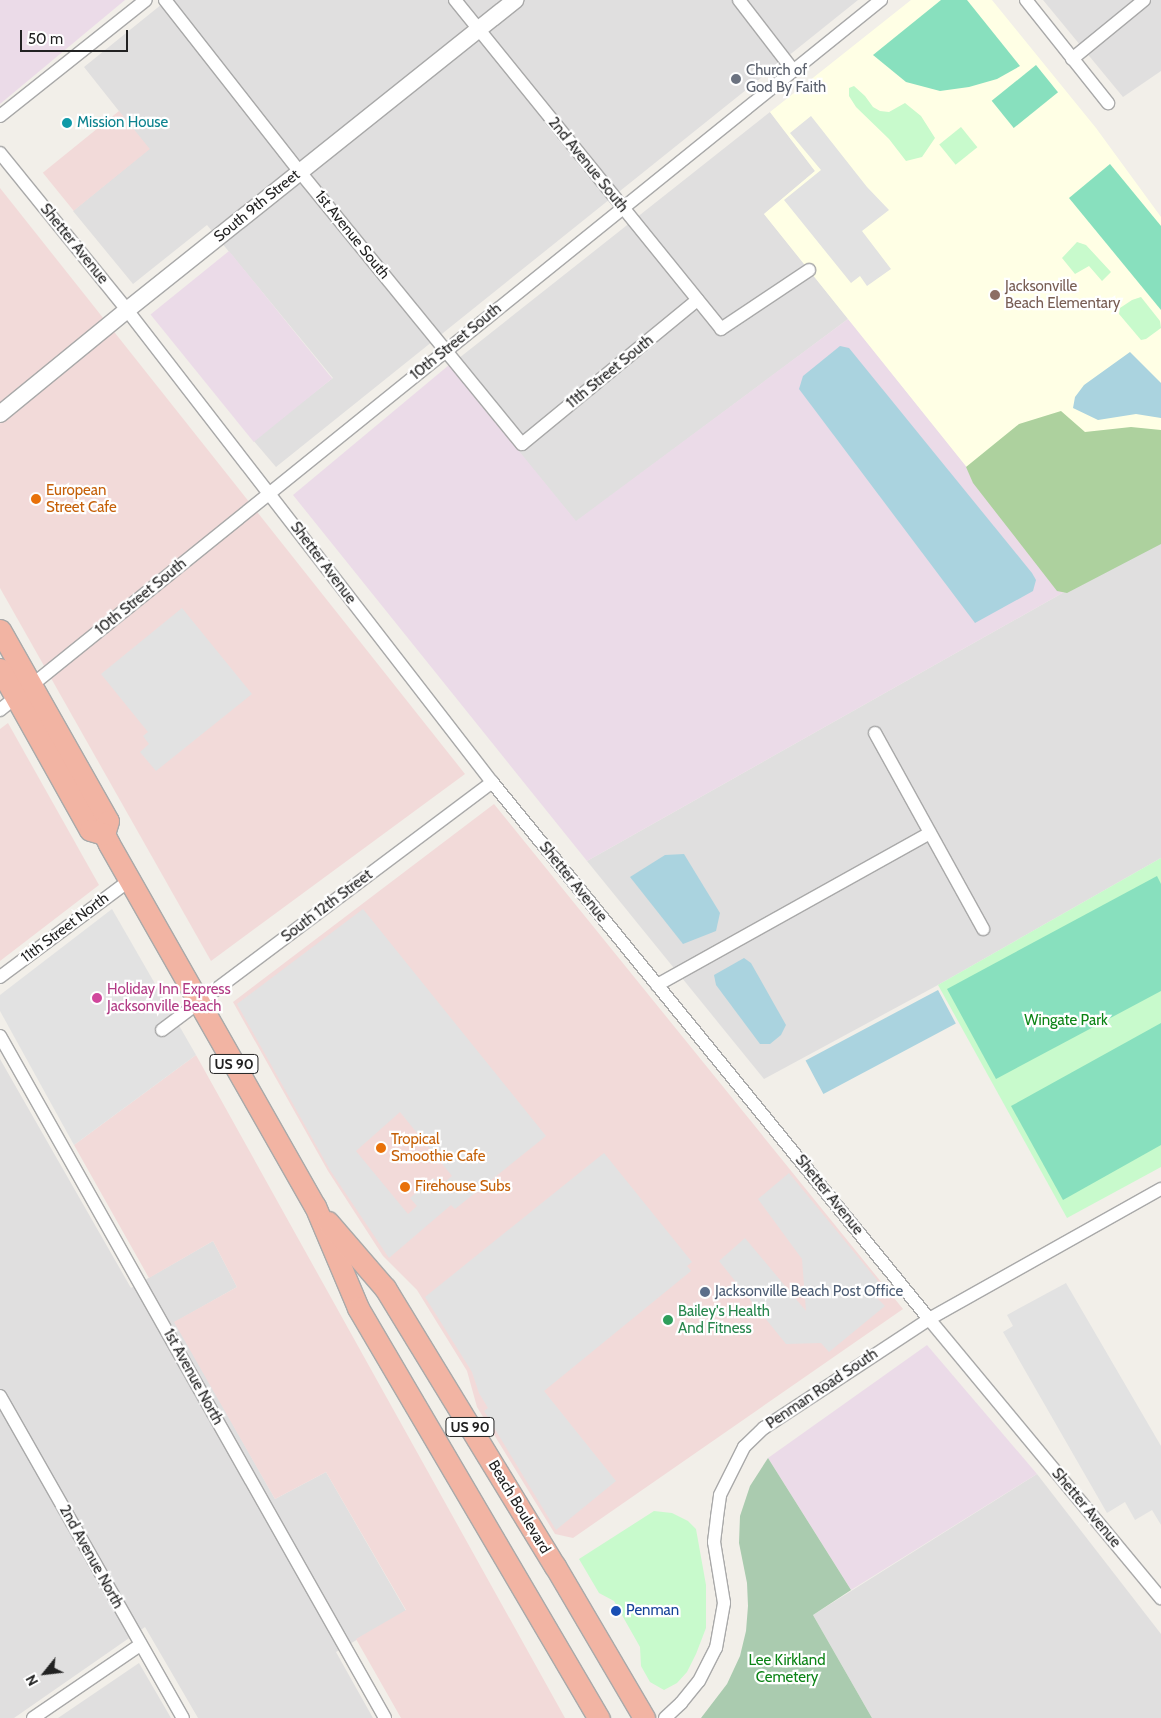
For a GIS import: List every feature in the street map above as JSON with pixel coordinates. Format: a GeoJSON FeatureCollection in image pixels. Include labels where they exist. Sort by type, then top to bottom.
{"type":"FeatureCollection","features":[{"type":"Feature","properties":{"kind":"highway","name":"US 90"},"geometry":{"type":"LineString","coordinates":[[0,630],[16,697],[66,747],[108,821],[104,834]]}},
{"type":"Feature","properties":{"kind":"highway"},"geometry":{"type":"LineString","coordinates":[[0,654],[14,677],[26,686],[16,697]]}},
{"type":"Feature","properties":{"kind":"highway","name":"US 90"},"geometry":{"type":"LineString","coordinates":[[0,669],[90,830],[104,834],[315,1206],[358,1308],[599,1718]]}},
{"type":"Feature","properties":{"kind":"highway","name":"Beach Boulevard"},"geometry":{"type":"LineString","coordinates":[[315,1206],[385,1288],[644,1718]]}},
{"type":"Feature","properties":{"kind":"street"},"geometry":{"type":"LineString","coordinates":[[0,116],[146,0]]}},
{"type":"Feature","properties":{"kind":"street","name":"1st Avenue South"},"geometry":{"type":"LineString","coordinates":[[165,0],[300,172],[522,444]]}},
{"type":"Feature","properties":{"kind":"street","name":"2nd Avenue South"},"geometry":{"type":"LineString","coordinates":[[455,0],[721,329],[809,270]]}},
{"type":"Feature","properties":{"kind":"street","name":"South 9th Street"},"geometry":{"type":"LineString","coordinates":[[0,414],[127,310],[516,0]]}},
{"type":"Feature","properties":{"kind":"street"},"geometry":{"type":"LineString","coordinates":[[739,0],[793,70]]}},
{"type":"Feature","properties":{"kind":"street","name":"10th Street South"},"geometry":{"type":"LineString","coordinates":[[16,697],[881,0]]}},
{"type":"Feature","properties":{"kind":"street"},"geometry":{"type":"LineString","coordinates":[[1026,0],[1108,102]]}},
{"type":"Feature","properties":{"kind":"street"},"geometry":{"type":"LineString","coordinates":[[1072,59],[1144,0]]}},
{"type":"Feature","properties":{"kind":"street","name":"Shetter Avenue"},"geometry":{"type":"LineString","coordinates":[[0,153],[127,310],[492,782],[929,1319],[1161,1598]]}},
{"type":"Feature","properties":{"kind":"street","name":"11th Street South"},"geometry":{"type":"LineString","coordinates":[[522,444],[697,300]]}},
{"type":"Feature","properties":{"kind":"street"},"geometry":{"type":"LineString","coordinates":[[875,733],[983,929]]}},
{"type":"Feature","properties":{"kind":"street","name":"South 12th Street"},"geometry":{"type":"LineString","coordinates":[[162,1030],[492,782]]}},
{"type":"Feature","properties":{"kind":"street"},"geometry":{"type":"LineString","coordinates":[[657,984],[930,833]]}},
{"type":"Feature","properties":{"kind":"street","name":"11th Street North"},"geometry":{"type":"LineString","coordinates":[[0,977],[130,880]]}},
{"type":"Feature","properties":{"kind":"street","name":"1st Avenue North"},"geometry":{"type":"LineString","coordinates":[[0,1036],[385,1718]]}},
{"type":"Feature","properties":{"kind":"street","name":"Penman Road South"},"geometry":{"type":"LineString","coordinates":[[665,1718],[681,1704],[699,1681],[716,1648],[724,1604],[714,1542],[716,1517],[720,1495],[744,1447],[779,1418],[929,1319],[1161,1189]]}},
{"type":"Feature","properties":{"kind":"street","name":"2nd Avenue North"},"geometry":{"type":"LineString","coordinates":[[0,1396],[183,1718]]}},
{"type":"Feature","properties":{"kind":"street"},"geometry":{"type":"LineString","coordinates":[[33,1718],[140,1645]]}},
{"type":"Feature","properties":{"kind":"shaded area"},"geometry":{"type":"Polygon","coordinates":[[[0,0],[125,0],[0,104],[0,0]]]}},
{"type":"Feature","properties":{"kind":"shaded area"},"geometry":{"type":"Polygon","coordinates":[[[167,0],[858,0],[276,467],[253,440],[333,378],[207,225],[133,284],[73,211],[149,149],[84,67],[167,0]]]}},
{"type":"Feature","properties":{"kind":"shaded area","name":"Jacksonville Beach Elementary"},"geometry":{"type":"Polygon","coordinates":[[[911,0],[992,0],[1096,128],[1161,217],[1161,540],[1066,591],[764,214],[815,171],[770,112],[911,0]]]}},
{"type":"Feature","properties":{"kind":"shaded area"},"geometry":{"type":"Polygon","coordinates":[[[1043,0],[1161,0],[1161,71],[1123,97],[1043,0]]]}},
{"type":"Feature","properties":{"kind":"shaded area"},"geometry":{"type":"Polygon","coordinates":[[[119,111],[150,149],[74,211],[43,173],[119,111]]]}},
{"type":"Feature","properties":{"kind":"shaded area"},"geometry":{"type":"Polygon","coordinates":[[[770,112],[815,171],[764,214],[848,319],[576,522],[449,366],[770,112]]]}},
{"type":"Feature","properties":{"kind":"shaded area"},"geometry":{"type":"Polygon","coordinates":[[[811,116],[867,187],[889,210],[862,231],[891,269],[867,286],[860,276],[851,283],[784,200],[821,170],[790,133],[811,116]]]}},
{"type":"Feature","properties":{"kind":"shaded area"},"geometry":{"type":"Polygon","coordinates":[[[0,188],[465,774],[211,961],[0,588],[0,188]]]}},
{"type":"Feature","properties":{"kind":"shaded area"},"geometry":{"type":"Polygon","coordinates":[[[229,251],[332,378],[254,442],[151,315],[229,251]]]}},
{"type":"Feature","properties":{"kind":"shaded area"},"geometry":{"type":"Polygon","coordinates":[[[848,319],[1066,591],[587,861],[293,495],[449,365],[576,521],[848,319]]]}},
{"type":"Feature","properties":{"kind":"shaded area"},"geometry":{"type":"Polygon","coordinates":[[[1161,540],[1161,858],[938,985],[764,1079],[587,861],[1066,591],[1161,540]]]}},
{"type":"Feature","properties":{"kind":"shaded area"},"geometry":{"type":"Polygon","coordinates":[[[182,608],[252,694],[156,771],[140,752],[149,744],[143,736],[148,732],[101,674],[182,608]]]}},
{"type":"Feature","properties":{"kind":"shaded area"},"geometry":{"type":"Polygon","coordinates":[[[8,723],[99,885],[0,961],[0,729],[8,723]]]}},
{"type":"Feature","properties":{"kind":"shaded area"},"geometry":{"type":"Polygon","coordinates":[[[494,804],[903,1309],[573,1538],[555,1534],[477,1407],[467,1371],[417,1290],[383,1256],[328,1171],[233,1002],[494,804]]]}},
{"type":"Feature","properties":{"kind":"shaded area"},"geometry":{"type":"Polygon","coordinates":[[[112,909],[196,1055],[74,1145],[0,1011],[0,995],[112,909]]]}},
{"type":"Feature","properties":{"kind":"shaded area"},"geometry":{"type":"Polygon","coordinates":[[[363,909],[546,1136],[455,1209],[451,1205],[389,1258],[330,1170],[237,1004],[363,909]],[[400,1112],[356,1151],[408,1214],[417,1206],[410,1198],[434,1178],[440,1186],[452,1176],[400,1112]]]}},
{"type":"Feature","properties":{"kind":"shaded area"},"geometry":{"type":"Polygon","coordinates":[[[196,1055],[565,1718],[401,1718],[356,1639],[406,1610],[326,1472],[275,1499],[174,1322],[237,1287],[213,1241],[149,1278],[74,1145],[196,1055]]]}},
{"type":"Feature","properties":{"kind":"shaded area"},"geometry":{"type":"Polygon","coordinates":[[[0,1059],[131,1288],[213,1241],[237,1287],[175,1322],[275,1499],[326,1472],[406,1611],[336,1652],[373,1718],[198,1718],[145,1627],[14,1718],[0,1718],[0,1059]]]}},
{"type":"Feature","properties":{"kind":"shaded area"},"geometry":{"type":"Polygon","coordinates":[[[604,1153],[692,1262],[687,1266],[691,1271],[544,1391],[616,1481],[556,1530],[484,1411],[488,1408],[479,1393],[472,1372],[425,1297],[604,1153]]]}},
{"type":"Feature","properties":{"kind":"shaded area"},"geometry":{"type":"Polygon","coordinates":[[[789,1173],[886,1291],[877,1298],[885,1306],[829,1352],[821,1343],[786,1344],[719,1261],[745,1238],[806,1311],[802,1259],[758,1199],[789,1173]]]}},
{"type":"Feature","properties":{"kind":"shaded area"},"geometry":{"type":"Polygon","coordinates":[[[1066,1283],[1161,1446],[1161,1525],[1152,1510],[1135,1520],[1125,1502],[1107,1513],[1003,1332],[1013,1326],[1007,1315],[1066,1283]]]}},
{"type":"Feature","properties":{"kind":"shaded area"},"geometry":{"type":"Polygon","coordinates":[[[927,1345],[1037,1474],[851,1590],[768,1458],[927,1345]]]}},
{"type":"Feature","properties":{"kind":"shaded area"},"geometry":{"type":"Polygon","coordinates":[[[1037,1474],[1161,1634],[1161,1718],[872,1718],[813,1615],[1037,1474]]]}},
{"type":"Feature","properties":{"kind":"shaded area"},"geometry":{"type":"Polygon","coordinates":[[[139,1663],[171,1718],[58,1718],[139,1663]]]}},
{"type":"Feature","properties":{"kind":"green space"},"geometry":{"type":"Polygon","coordinates":[[[941,0],[967,0],[1020,66],[997,79],[969,87],[940,91],[906,82],[873,55],[941,0]]]}},
{"type":"Feature","properties":{"kind":"green space"},"geometry":{"type":"Polygon","coordinates":[[[1036,65],[1058,92],[1014,128],[992,101],[1036,65]]]}},
{"type":"Feature","properties":{"kind":"green space"},"geometry":{"type":"Polygon","coordinates":[[[854,86],[873,107],[880,111],[889,112],[905,103],[921,116],[935,138],[922,157],[906,161],[889,139],[856,107],[849,96],[849,88],[854,86]]]}},
{"type":"Feature","properties":{"kind":"green space"},"geometry":{"type":"Polygon","coordinates":[[[961,127],[977,147],[956,165],[939,145],[961,127]]]}},
{"type":"Feature","properties":{"kind":"green space"},"geometry":{"type":"Polygon","coordinates":[[[1110,164],[1161,226],[1161,310],[1069,198],[1110,164]]]}},
{"type":"Feature","properties":{"kind":"green space"},"geometry":{"type":"Polygon","coordinates":[[[1077,242],[1086,245],[1111,272],[1102,281],[1089,266],[1075,274],[1062,258],[1077,242]]]}},
{"type":"Feature","properties":{"kind":"green space"},"geometry":{"type":"Polygon","coordinates":[[[1141,297],[1160,321],[1161,328],[1146,339],[1141,340],[1119,314],[1120,308],[1132,300],[1141,297]]]}},
{"type":"Feature","properties":{"kind":"green space"},"geometry":{"type":"Polygon","coordinates":[[[1061,411],[1085,432],[1131,427],[1161,430],[1161,544],[1067,593],[1057,591],[973,483],[966,467],[1019,424],[1061,411]]]}},
{"type":"Feature","properties":{"kind":"green space","name":"Wingate Park"},"geometry":{"type":"Polygon","coordinates":[[[1161,858],[1161,1167],[1067,1218],[938,985],[1161,858]]]}},
{"type":"Feature","properties":{"kind":"green space"},"geometry":{"type":"Polygon","coordinates":[[[1157,876],[1161,884],[1161,991],[996,1079],[947,989],[1157,876]]]}},
{"type":"Feature","properties":{"kind":"green space"},"geometry":{"type":"Polygon","coordinates":[[[1161,1023],[1161,1145],[1063,1200],[1011,1106],[1161,1023]]]}},
{"type":"Feature","properties":{"kind":"green space","name":"Lee Kirkland Cemetery"},"geometry":{"type":"Polygon","coordinates":[[[768,1458],[851,1590],[813,1615],[872,1718],[701,1718],[727,1684],[740,1656],[746,1631],[748,1606],[747,1583],[739,1543],[740,1516],[750,1486],[768,1458]]]}},
{"type":"Feature","properties":{"kind":"green space"},"geometry":{"type":"Polygon","coordinates":[[[654,1511],[672,1513],[688,1521],[696,1529],[706,1585],[706,1628],[696,1654],[687,1672],[677,1683],[664,1690],[650,1682],[641,1666],[640,1647],[614,1601],[599,1593],[579,1559],[654,1511]]]}},
{"type":"Feature","properties":{"kind":"water"},"geometry":{"type":"Polygon","coordinates":[[[840,346],[849,348],[1032,573],[1036,580],[1033,591],[975,623],[799,389],[803,376],[840,346]]]}},
{"type":"Feature","properties":{"kind":"water"},"geometry":{"type":"Polygon","coordinates":[[[1130,352],[1161,383],[1161,418],[1136,414],[1098,420],[1073,408],[1075,397],[1084,385],[1130,352]]]}},
{"type":"Feature","properties":{"kind":"water"},"geometry":{"type":"Polygon","coordinates":[[[684,854],[720,913],[716,931],[683,944],[630,877],[665,855],[684,854]]]}},
{"type":"Feature","properties":{"kind":"water"},"geometry":{"type":"Polygon","coordinates":[[[744,958],[751,963],[786,1025],[781,1035],[770,1044],[760,1044],[716,985],[714,975],[744,958]]]}},
{"type":"Feature","properties":{"kind":"water"},"geometry":{"type":"Polygon","coordinates":[[[938,990],[956,1024],[823,1094],[806,1060],[938,990]]]}},
{"type":"Feature","properties":{"kind":"place","name":"Church of God By Faith"},"geometry":{"type":"Point","coordinates":[736,79]}},
{"type":"Feature","properties":{"kind":"place","name":"Mission House"},"geometry":{"type":"Point","coordinates":[67,123]}},
{"type":"Feature","properties":{"kind":"place","name":"Jacksonville Beach Elementary"},"geometry":{"type":"Point","coordinates":[995,295]}},
{"type":"Feature","properties":{"kind":"place","name":"European Street Cafe"},"geometry":{"type":"Point","coordinates":[36,499]}},
{"type":"Feature","properties":{"kind":"place","name":"Holiday Inn Express Jacksonville Beach"},"geometry":{"type":"Point","coordinates":[97,998]}},
{"type":"Feature","properties":{"kind":"place","name":"Tropical Smoothie Cafe"},"geometry":{"type":"Point","coordinates":[381,1148]}},
{"type":"Feature","properties":{"kind":"place","name":"Firehouse Subs"},"geometry":{"type":"Point","coordinates":[405,1187]}},
{"type":"Feature","properties":{"kind":"place","name":"Jacksonville Beach Post Office"},"geometry":{"type":"Point","coordinates":[705,1292]}},
{"type":"Feature","properties":{"kind":"place","name":"Bailey's Health And Fitness"},"geometry":{"type":"Point","coordinates":[668,1320]}},
{"type":"Feature","properties":{"kind":"place","name":"Penman"},"geometry":{"type":"Point","coordinates":[616,1611]}}]}
